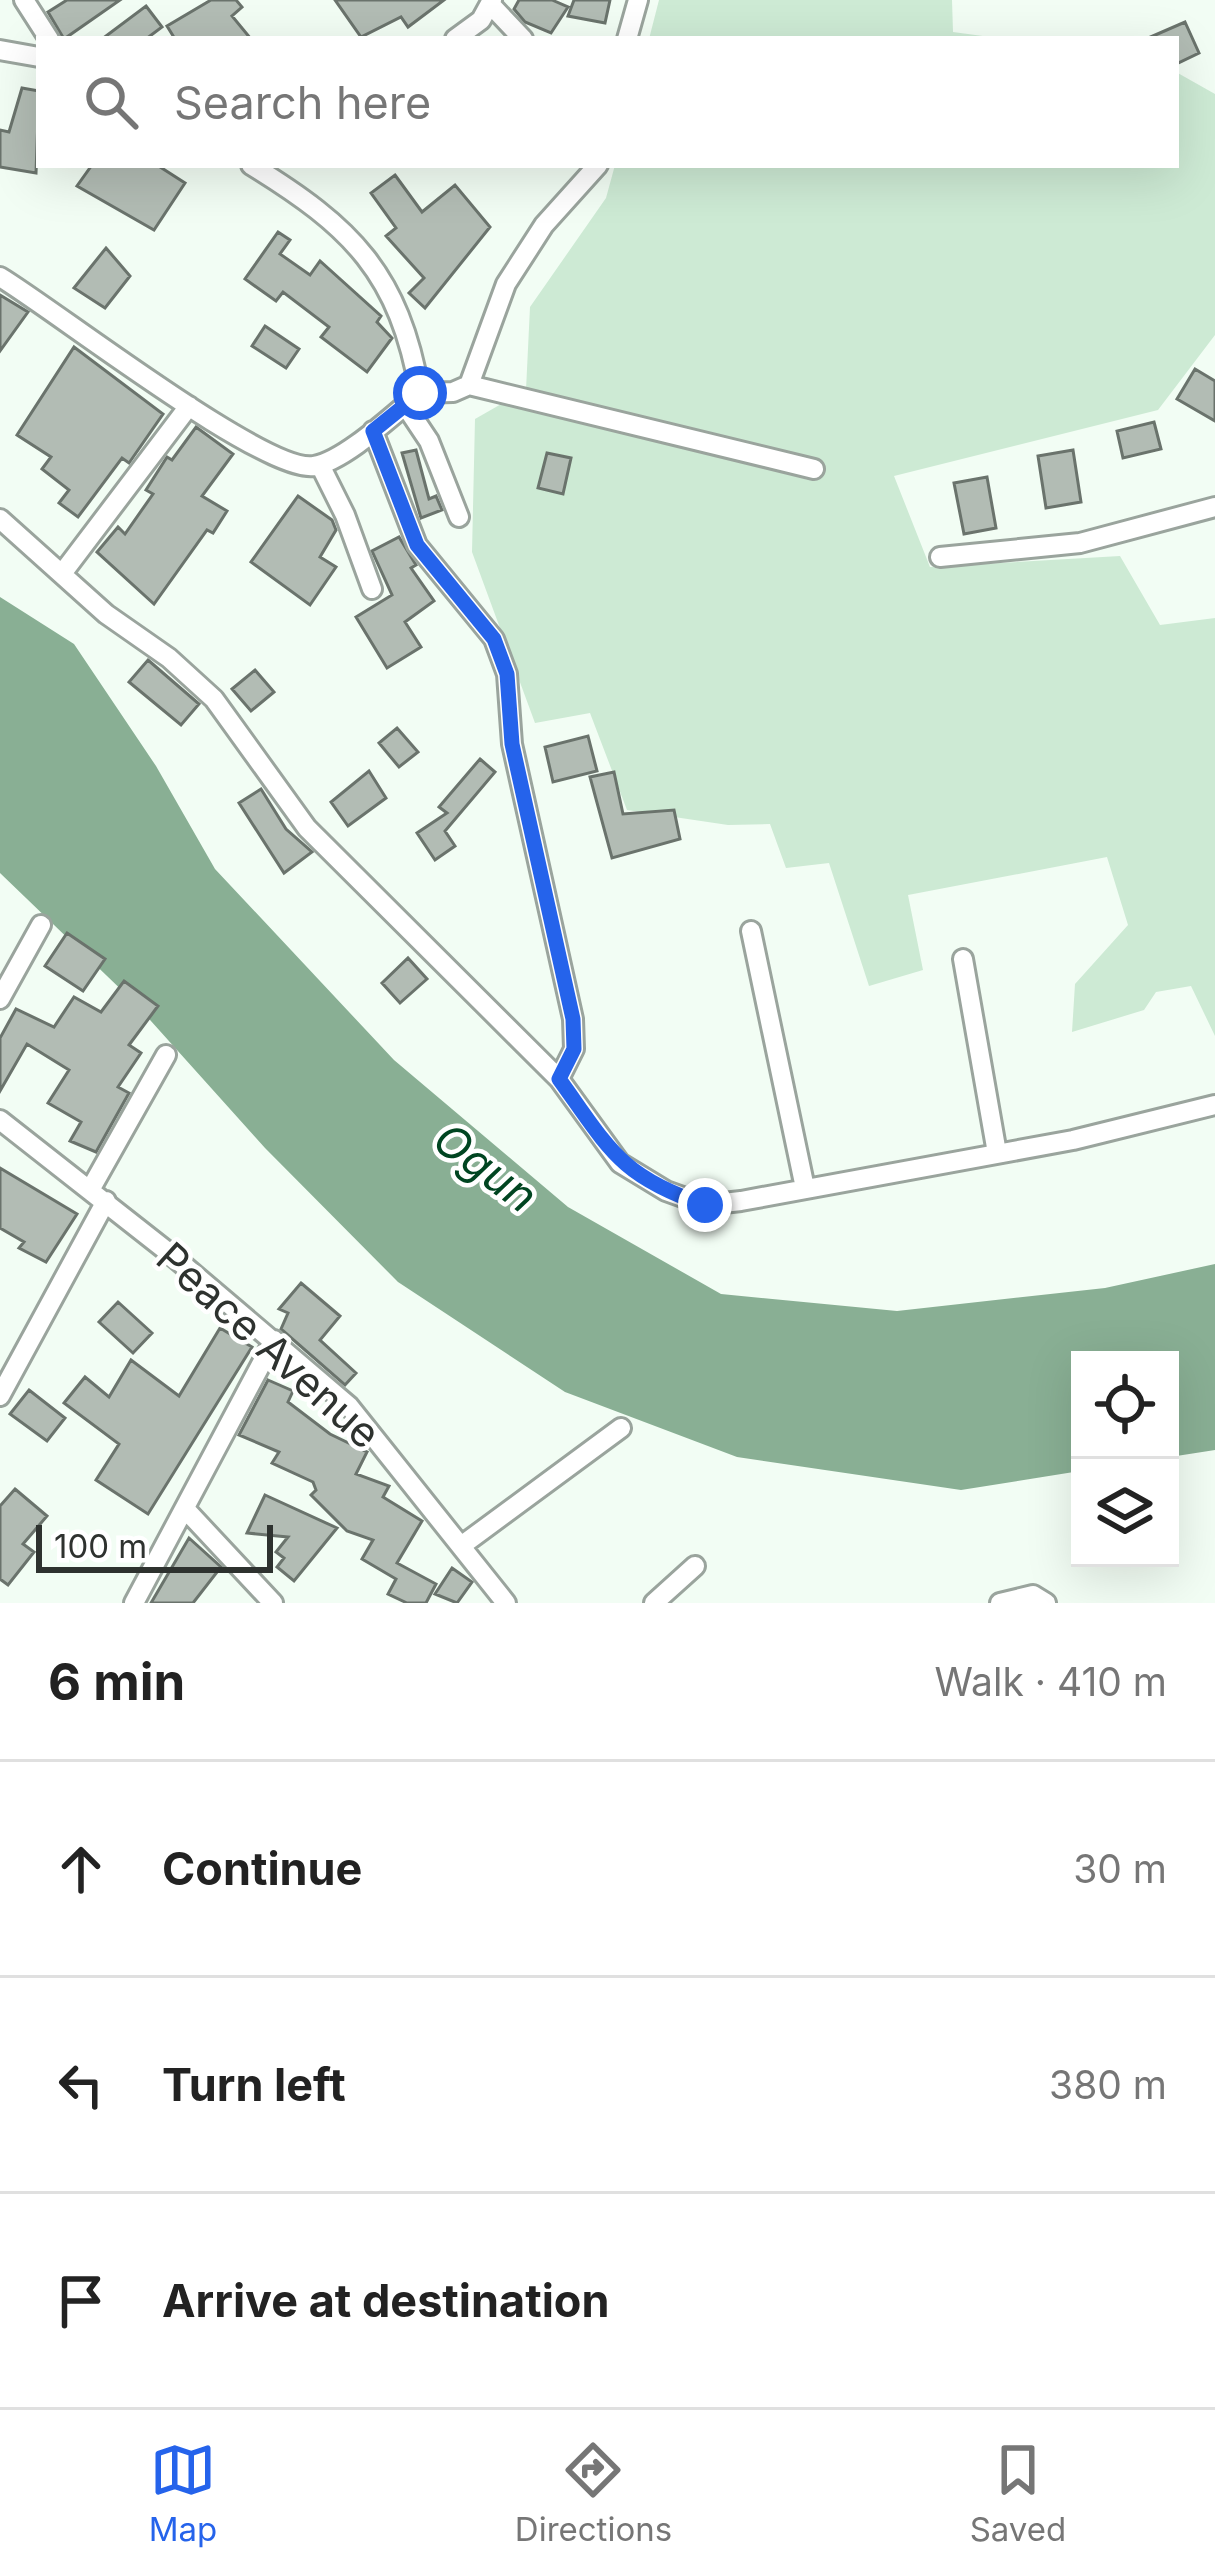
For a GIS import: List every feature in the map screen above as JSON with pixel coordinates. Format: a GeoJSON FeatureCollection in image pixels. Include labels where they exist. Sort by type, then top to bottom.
{"type":"FeatureCollection","features":[{"type":"Feature","properties":{"kind":"street"},"geometry":{"type":"LineString","coordinates":[[24,0],[47,36]]}},
{"type":"Feature","properties":{"kind":"street"},"geometry":{"type":"LineString","coordinates":[[632,36],[638,0]]}},
{"type":"Feature","properties":{"kind":"street"},"geometry":{"type":"LineString","coordinates":[[459,36],[481,20],[492,2],[520,36]]}},
{"type":"Feature","properties":{"kind":"street"},"geometry":{"type":"LineString","coordinates":[[0,50],[36,56]]}},
{"type":"Feature","properties":{"kind":"street"},"geometry":{"type":"LineString","coordinates":[[470,386],[506,284],[544,225],[595,168]]}},
{"type":"Feature","properties":{"kind":"street"},"geometry":{"type":"LineString","coordinates":[[281,172],[337,221],[372,261],[406,327],[413,399],[459,517]]}},
{"type":"Feature","properties":{"kind":"street"},"geometry":{"type":"LineString","coordinates":[[0,277],[189,406],[299,467],[320,466],[413,399],[470,386],[814,469]]}},
{"type":"Feature","properties":{"kind":"street"},"geometry":{"type":"LineString","coordinates":[[64,571],[189,406]]}},
{"type":"Feature","properties":{"kind":"street"},"geometry":{"type":"LineString","coordinates":[[373,431],[417,545],[494,639],[507,674],[512,744],[573,1019],[574,1049],[559,1079]]}},
{"type":"Feature","properties":{"kind":"street"},"geometry":{"type":"LineString","coordinates":[[320,466],[372,589]]}},
{"type":"Feature","properties":{"kind":"street"},"geometry":{"type":"LineString","coordinates":[[940,557],[1080,543],[1215,507]]}},
{"type":"Feature","properties":{"kind":"street"},"geometry":{"type":"LineString","coordinates":[[0,518],[64,571],[106,614],[170,658],[214,699],[307,828],[559,1079],[620,1163],[666,1192],[705,1205],[1073,1141],[1215,1105]]}},
{"type":"Feature","properties":{"kind":"street"},"geometry":{"type":"LineString","coordinates":[[0,999],[41,925]]}},
{"type":"Feature","properties":{"kind":"street"},"geometry":{"type":"LineString","coordinates":[[751,931],[805,1188]]}},
{"type":"Feature","properties":{"kind":"street"},"geometry":{"type":"LineString","coordinates":[[964,959],[997,1153]]}},
{"type":"Feature","properties":{"kind":"street"},"geometry":{"type":"LineString","coordinates":[[0,1396],[166,1055]]}},
{"type":"Feature","properties":{"kind":"street","name":"Peace Avenue"},"geometry":{"type":"LineString","coordinates":[[0,1120],[274,1340],[371,1430],[506,1603]]}},
{"type":"Feature","properties":{"kind":"street"},"geometry":{"type":"LineString","coordinates":[[134,1603],[274,1340]]}},
{"type":"Feature","properties":{"kind":"street"},"geometry":{"type":"LineString","coordinates":[[460,1546],[621,1428]]}},
{"type":"Feature","properties":{"kind":"street"},"geometry":{"type":"LineString","coordinates":[[187,1511],[273,1603]]}},
{"type":"Feature","properties":{"kind":"street"},"geometry":{"type":"LineString","coordinates":[[654,1603],[695,1566]]}},
{"type":"Feature","properties":{"kind":"street"},"geometry":{"type":"LineString","coordinates":[[1000,1603],[1033,1595],[1046,1603]]}},
{"type":"Feature","properties":{"kind":"shaded area"},"geometry":{"type":"Polygon","coordinates":[[[659,0],[952,0],[953,32],[983,36],[650,36],[659,0]]]}},
{"type":"Feature","properties":{"kind":"shaded area"},"geometry":{"type":"Polygon","coordinates":[[[1179,74],[1215,94],[1215,335],[1158,410],[894,476],[930,567],[1120,556],[1160,625],[1215,618],[1215,1036],[1191,986],[1156,992],[1144,1010],[1072,1032],[1075,984],[1128,925],[1107,857],[908,895],[923,970],[869,986],[829,863],[786,868],[770,824],[728,825],[627,810],[590,713],[535,723],[472,552],[475,419],[526,390],[530,307],[606,198],[614,168],[1179,168],[1179,74]]]}},
{"type":"Feature","properties":{"kind":"water","name":"Ogun"},"geometry":{"type":"Polygon","coordinates":[[[0,597],[74,644],[156,766],[215,869],[394,1060],[568,1207],[721,1294],[897,1311],[1105,1288],[1215,1264],[1215,1450],[1179,1456],[1179,1351],[1071,1351],[1071,1472],[961,1490],[737,1457],[565,1392],[398,1282],[265,1148],[133,1001],[0,873],[0,597]]]}},
{"type":"Feature","properties":{"kind":"building"},"geometry":{"type":"Polygon","coordinates":[[[67,0],[120,0],[68,36],[62,36],[48,12],[67,0]]]}},
{"type":"Feature","properties":{"kind":"building"},"geometry":{"type":"Polygon","coordinates":[[[211,0],[236,0],[242,7],[232,16],[249,36],[173,36],[167,26],[211,0]]]}},
{"type":"Feature","properties":{"kind":"building"},"geometry":{"type":"Polygon","coordinates":[[[335,0],[444,0],[408,27],[401,17],[360,36],[335,0]]]}},
{"type":"Feature","properties":{"kind":"building"},"geometry":{"type":"Polygon","coordinates":[[[519,0],[552,0],[568,7],[551,33],[525,22],[514,9],[519,0]]]}},
{"type":"Feature","properties":{"kind":"building"},"geometry":{"type":"Polygon","coordinates":[[[574,0],[610,0],[605,23],[568,16],[574,0]]]}},
{"type":"Feature","properties":{"kind":"building"},"geometry":{"type":"Polygon","coordinates":[[[146,6],[162,27],[150,36],[106,36],[146,6]]]}},
{"type":"Feature","properties":{"kind":"building"},"geometry":{"type":"Polygon","coordinates":[[[1185,22],[1199,53],[1179,63],[1179,36],[1153,36],[1185,22]]]}},
{"type":"Feature","properties":{"kind":"building"},"geometry":{"type":"Polygon","coordinates":[[[22,88],[36,90],[36,173],[0,167],[0,130],[9,132],[22,88]]]}},
{"type":"Feature","properties":{"kind":"building"},"geometry":{"type":"Polygon","coordinates":[[[90,168],[162,168],[185,183],[154,230],[77,186],[90,168]]]}},
{"type":"Feature","properties":{"kind":"building"},"geometry":{"type":"Polygon","coordinates":[[[395,175],[422,212],[455,185],[490,227],[425,308],[409,293],[424,278],[386,236],[396,228],[371,193],[395,175]]]}},
{"type":"Feature","properties":{"kind":"building"},"geometry":{"type":"Polygon","coordinates":[[[278,232],[290,240],[280,254],[310,275],[320,261],[381,316],[377,322],[392,338],[367,372],[321,337],[329,327],[283,292],[276,301],[245,279],[278,232]]]}},
{"type":"Feature","properties":{"kind":"building"},"geometry":{"type":"Polygon","coordinates":[[[106,248],[130,276],[105,308],[74,288],[106,248]]]}},
{"type":"Feature","properties":{"kind":"building"},"geometry":{"type":"Polygon","coordinates":[[[0,295],[28,312],[0,351],[0,295]]]}},
{"type":"Feature","properties":{"kind":"building"},"geometry":{"type":"Polygon","coordinates":[[[265,326],[299,349],[286,368],[252,346],[265,326]]]}},
{"type":"Feature","properties":{"kind":"building"},"geometry":{"type":"Polygon","coordinates":[[[74,347],[163,414],[129,463],[122,458],[78,517],[59,503],[69,490],[42,469],[51,457],[17,435],[74,347]]]}},
{"type":"Feature","properties":{"kind":"building"},"geometry":{"type":"Polygon","coordinates":[[[1195,369],[1215,381],[1215,421],[1177,399],[1195,369]]]}},
{"type":"Feature","properties":{"kind":"building"},"geometry":{"type":"Polygon","coordinates":[[[1154,422],[1161,449],[1123,458],[1117,431],[1154,422]]]}},
{"type":"Feature","properties":{"kind":"building"},"geometry":{"type":"Polygon","coordinates":[[[196,427],[233,454],[202,496],[227,511],[213,533],[207,530],[154,604],[97,552],[118,527],[125,534],[153,494],[146,490],[167,457],[172,460],[196,427]]]}},
{"type":"Feature","properties":{"kind":"building"},"geometry":{"type":"Polygon","coordinates":[[[416,450],[429,499],[436,496],[442,510],[421,518],[402,453],[416,450]]]}},
{"type":"Feature","properties":{"kind":"building"},"geometry":{"type":"Polygon","coordinates":[[[1073,450],[1081,502],[1046,508],[1038,456],[1073,450]]]}},
{"type":"Feature","properties":{"kind":"building"},"geometry":{"type":"Polygon","coordinates":[[[547,453],[571,458],[563,494],[538,488],[547,453]]]}},
{"type":"Feature","properties":{"kind":"building"},"geometry":{"type":"Polygon","coordinates":[[[987,477],[996,528],[964,534],[954,483],[987,477]]]}},
{"type":"Feature","properties":{"kind":"building"},"geometry":{"type":"Polygon","coordinates":[[[298,496],[332,520],[336,530],[320,557],[336,567],[310,605],[251,562],[298,496]]]}},
{"type":"Feature","properties":{"kind":"building"},"geometry":{"type":"Polygon","coordinates":[[[399,537],[416,565],[411,568],[434,601],[405,622],[421,647],[387,668],[356,617],[392,595],[372,551],[399,537]]]}},
{"type":"Feature","properties":{"kind":"building"},"geometry":{"type":"Polygon","coordinates":[[[148,660],[199,704],[181,725],[129,682],[148,660]]]}},
{"type":"Feature","properties":{"kind":"building"},"geometry":{"type":"Polygon","coordinates":[[[255,670],[274,692],[251,711],[232,689],[255,670]]]}},
{"type":"Feature","properties":{"kind":"building"},"geometry":{"type":"Polygon","coordinates":[[[397,728],[418,752],[399,767],[379,743],[397,728]]]}},
{"type":"Feature","properties":{"kind":"building"},"geometry":{"type":"Polygon","coordinates":[[[588,736],[597,771],[553,782],[545,747],[588,736]]]}},
{"type":"Feature","properties":{"kind":"building"},"geometry":{"type":"Polygon","coordinates":[[[480,759],[495,772],[445,831],[455,846],[435,860],[417,833],[447,813],[439,807],[480,759]]]}},
{"type":"Feature","properties":{"kind":"building"},"geometry":{"type":"Polygon","coordinates":[[[369,771],[386,798],[348,826],[331,802],[369,771]]]}},
{"type":"Feature","properties":{"kind":"building"},"geometry":{"type":"Polygon","coordinates":[[[614,772],[623,814],[674,810],[680,839],[612,858],[590,777],[614,772]]]}},
{"type":"Feature","properties":{"kind":"building"},"geometry":{"type":"Polygon","coordinates":[[[261,789],[286,829],[312,852],[284,873],[239,803],[261,789]]]}},
{"type":"Feature","properties":{"kind":"building"},"geometry":{"type":"Polygon","coordinates":[[[67,933],[105,959],[83,991],[45,966],[67,933]]]}},
{"type":"Feature","properties":{"kind":"building"},"geometry":{"type":"Polygon","coordinates":[[[408,958],[427,979],[400,1003],[382,983],[408,958]]]}},
{"type":"Feature","properties":{"kind":"building"},"geometry":{"type":"Polygon","coordinates":[[[124,981],[158,1006],[129,1045],[141,1053],[118,1087],[129,1093],[96,1152],[70,1141],[81,1122],[48,1103],[69,1070],[27,1044],[0,1091],[0,1038],[16,1009],[54,1027],[74,997],[101,1012],[124,981]]]}},
{"type":"Feature","properties":{"kind":"building"},"geometry":{"type":"Polygon","coordinates":[[[0,1168],[77,1214],[46,1262],[19,1248],[24,1242],[0,1228],[0,1168]]]}},
{"type":"Feature","properties":{"kind":"building"},"geometry":{"type":"Polygon","coordinates":[[[301,1283],[340,1316],[320,1340],[356,1373],[345,1385],[281,1329],[288,1313],[279,1309],[301,1283]]]}},
{"type":"Feature","properties":{"kind":"building"},"geometry":{"type":"Polygon","coordinates":[[[118,1302],[152,1333],[133,1353],[99,1322],[118,1302]]]}},
{"type":"Feature","properties":{"kind":"building"},"geometry":{"type":"Polygon","coordinates":[[[220,1328],[252,1347],[148,1514],[96,1480],[119,1444],[64,1403],[85,1377],[109,1397],[131,1360],[179,1396],[220,1328]]]}},
{"type":"Feature","properties":{"kind":"building"},"geometry":{"type":"Polygon","coordinates":[[[268,1380],[293,1391],[288,1402],[330,1434],[367,1452],[356,1474],[389,1486],[383,1497],[422,1521],[397,1563],[436,1584],[426,1603],[407,1603],[388,1594],[396,1579],[362,1559],[373,1540],[347,1531],[311,1495],[316,1490],[313,1482],[272,1463],[279,1452],[239,1435],[268,1380]]]}},
{"type":"Feature","properties":{"kind":"building"},"geometry":{"type":"Polygon","coordinates":[[[29,1390],[65,1418],[47,1441],[10,1414],[29,1390]]]}},
{"type":"Feature","properties":{"kind":"building"},"geometry":{"type":"Polygon","coordinates":[[[15,1489],[47,1516],[23,1544],[34,1552],[8,1585],[0,1579],[0,1506],[15,1489]]]}},
{"type":"Feature","properties":{"kind":"building"},"geometry":{"type":"Polygon","coordinates":[[[265,1495],[337,1528],[294,1581],[277,1567],[284,1558],[276,1552],[288,1537],[247,1533],[265,1495]]]}},
{"type":"Feature","properties":{"kind":"building"},"geometry":{"type":"Polygon","coordinates":[[[189,1538],[221,1567],[193,1603],[151,1603],[189,1538]]]}},
{"type":"Feature","properties":{"kind":"building"},"geometry":{"type":"Polygon","coordinates":[[[452,1568],[472,1582],[457,1603],[435,1594],[452,1568]]]}},
{"type":"Feature","properties":{"kind":"route"},"geometry":{"type":"LineString","coordinates":[[420,393],[373,431],[417,545],[439,578],[494,639],[507,674],[512,744],[573,1019],[574,1049],[559,1079],[620,1163],[666,1192],[705,1205]]}}]}
